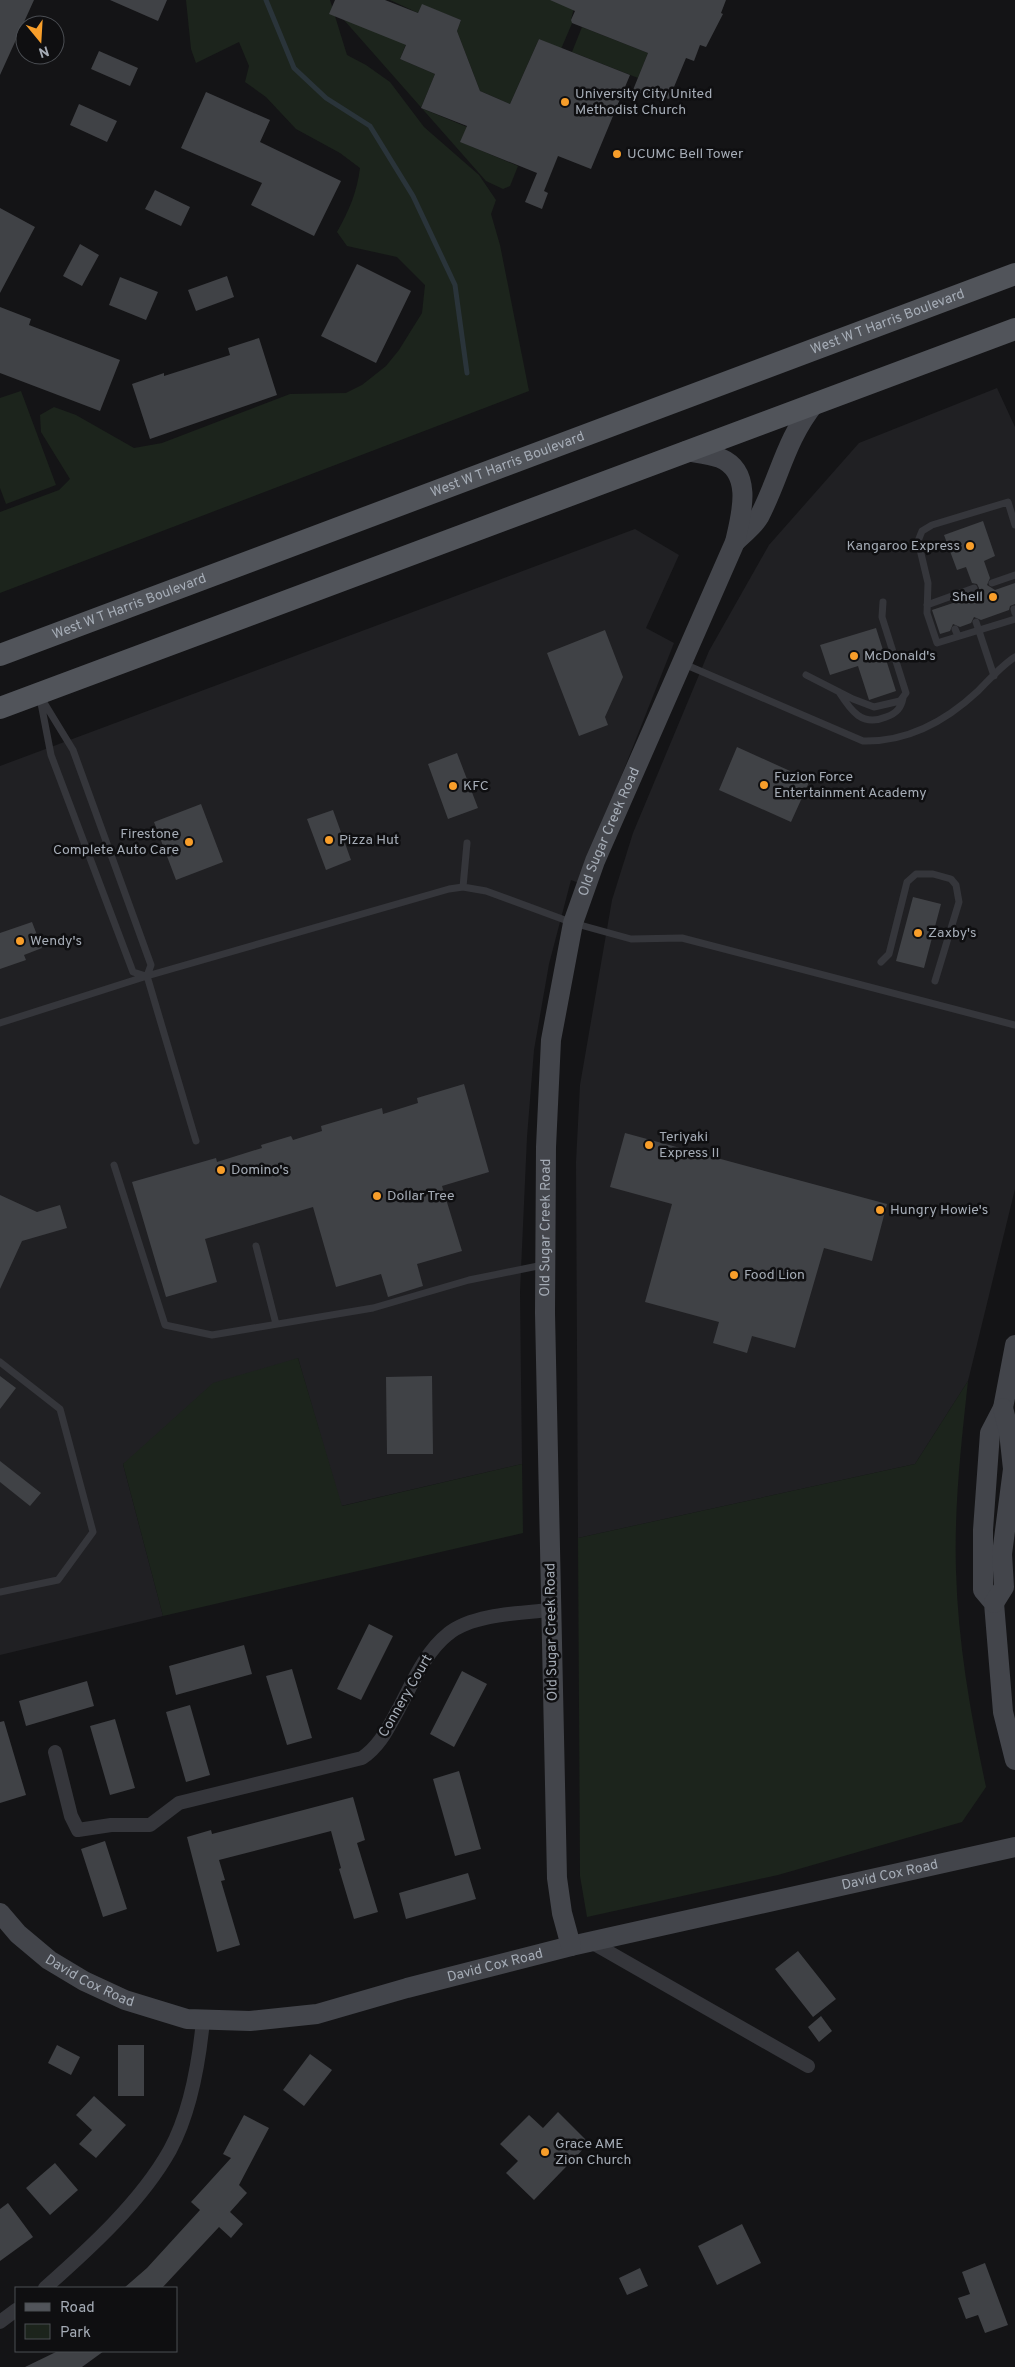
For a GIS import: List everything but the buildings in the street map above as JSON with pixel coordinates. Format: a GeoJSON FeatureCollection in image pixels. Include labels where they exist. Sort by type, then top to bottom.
{"type":"FeatureCollection","features":[{"type":"Feature","properties":{"kind":"main road","name":"West W T Harris Boulevard"},"geometry":{"type":"LineString","coordinates":[[0,655],[1015,274]]}},
{"type":"Feature","properties":{"kind":"main road"},"geometry":{"type":"LineString","coordinates":[[0,708],[1015,329]]}},
{"type":"Feature","properties":{"kind":"street","name":"Old Sugar Creek Road"},"geometry":{"type":"LineString","coordinates":[[735,542],[758,519],[791,440],[800,422],[815,403]]}},
{"type":"Feature","properties":{"kind":"street","name":"Old Sugar Creek Road"},"geometry":{"type":"LineString","coordinates":[[571,1946],[562,1912],[557,1878],[551,1610],[545,1264],[546,1147],[551,1040],[573,923],[595,861],[735,542],[744,494],[740,480],[726,462],[707,455],[686,451]]}},
{"type":"Feature","properties":{"kind":"street"},"geometry":{"type":"LineString","coordinates":[[1015,1345],[1002,1408],[990,1433],[983,1530],[984,1590],[994,1603],[1003,1712],[1015,1760]]}},
{"type":"Feature","properties":{"kind":"street"},"geometry":{"type":"LineString","coordinates":[[994,1603],[1004,1587],[1002,1554],[1011,1512],[1014,1468],[1010,1432],[1002,1408]]}},
{"type":"Feature","properties":{"kind":"street","name":"Connery Court"},"geometry":{"type":"LineString","coordinates":[[55,1752],[71,1816],[78,1830],[112,1825],[150,1825],[179,1803],[344,1764],[362,1758],[373,1750],[382,1738],[437,1644],[450,1632],[472,1622],[494,1617],[551,1610]]}},
{"type":"Feature","properties":{"kind":"street","name":"David Cox Road"},"geometry":{"type":"LineString","coordinates":[[0,1913],[18,1934],[49,1960],[84,1982],[166,2014],[203,2020],[250,2022],[317,2014],[407,1988],[571,1946],[1015,1847]]}},
{"type":"Feature","properties":{"kind":"street"},"geometry":{"type":"LineString","coordinates":[[591,1942],[808,2066]]}},
{"type":"Feature","properties":{"kind":"street"},"geometry":{"type":"LineString","coordinates":[[45,2287],[106,2232],[139,2194],[170,2150],[194,2082],[203,2020]]}},
{"type":"Feature","properties":{"kind":"street"},"geometry":{"type":"LineString","coordinates":[[0,2322],[15,2311]]}},
{"type":"Feature","properties":{"kind":"lane"},"geometry":{"type":"LineString","coordinates":[[1015,525],[1008,502],[932,525],[922,531],[918,540],[928,583],[927,612],[937,643],[957,633],[979,630],[1015,619]]}},
{"type":"Feature","properties":{"kind":"lane"},"geometry":{"type":"LineString","coordinates":[[992,583],[1015,575]]}},
{"type":"Feature","properties":{"kind":"lane"},"geometry":{"type":"LineString","coordinates":[[1003,579],[1006,587]]}},
{"type":"Feature","properties":{"kind":"lane"},"geometry":{"type":"LineString","coordinates":[[927,604],[946,602],[966,595],[974,588]]}},
{"type":"Feature","properties":{"kind":"lane"},"geometry":{"type":"LineString","coordinates":[[838,692],[848,707],[864,719],[875,722],[892,715],[901,708],[904,695],[903,681],[882,617],[882,602]]}},
{"type":"Feature","properties":{"kind":"lane"},"geometry":{"type":"LineString","coordinates":[[976,622],[994,676]]}},
{"type":"Feature","properties":{"kind":"lane"},"geometry":{"type":"LineString","coordinates":[[681,663],[863,741],[882,742],[930,727],[966,703],[1015,657]]}},
{"type":"Feature","properties":{"kind":"lane"},"geometry":{"type":"LineString","coordinates":[[806,674],[838,692],[874,707],[900,701],[904,695]]}},
{"type":"Feature","properties":{"kind":"lane"},"geometry":{"type":"LineString","coordinates":[[39,693],[51,755],[129,963],[133,972],[147,976]]}},
{"type":"Feature","properties":{"kind":"lane"},"geometry":{"type":"LineString","coordinates":[[39,693],[73,750],[151,965],[147,976],[196,1142]]}},
{"type":"Feature","properties":{"kind":"lane"},"geometry":{"type":"LineString","coordinates":[[463,887],[467,843]]}},
{"type":"Feature","properties":{"kind":"lane"},"geometry":{"type":"LineString","coordinates":[[881,962],[889,954],[907,882],[916,874],[933,874],[951,879],[956,885],[959,902],[935,981]]}},
{"type":"Feature","properties":{"kind":"lane"},"geometry":{"type":"LineString","coordinates":[[0,1023],[147,976],[441,891],[463,887],[486,891],[573,923],[631,939],[682,938],[1015,1025]]}},
{"type":"Feature","properties":{"kind":"lane"},"geometry":{"type":"LineString","coordinates":[[114,1165],[165,1325],[212,1335],[373,1308],[469,1280],[545,1264]]}},
{"type":"Feature","properties":{"kind":"lane"},"geometry":{"type":"LineString","coordinates":[[256,1246],[276,1324]]}},
{"type":"Feature","properties":{"kind":"lane"},"geometry":{"type":"LineString","coordinates":[[0,1362],[60,1409],[93,1532],[58,1580],[0,1592]]}},
{"type":"Feature","properties":{"kind":"shaded area"},"geometry":{"type":"Polygon","coordinates":[[[997,388],[1015,427],[1015,1189],[968,1381],[915,1464],[578,1538],[576,1162],[580,1085],[612,900],[633,833],[709,651],[769,545],[859,443],[997,388]]]}},
{"type":"Feature","properties":{"kind":"shaded area"},"geometry":{"type":"Polygon","coordinates":[[[635,529],[679,555],[646,628],[674,643],[579,883],[571,880],[549,964],[534,1050],[527,1137],[520,1292],[522,1464],[341,1506],[298,1358],[123,1464],[163,1616],[0,1655],[0,766],[635,529]]]}},
{"type":"Feature","properties":{"kind":"green space"},"geometry":{"type":"Polygon","coordinates":[[[186,0],[330,0],[347,55],[366,65],[390,82],[424,127],[479,175],[496,200],[491,214],[500,245],[529,391],[0,593],[0,512],[59,490],[70,479],[41,432],[40,415],[54,407],[76,415],[134,448],[162,443],[290,394],[346,393],[362,385],[386,366],[399,350],[422,313],[425,285],[397,257],[347,246],[337,232],[352,201],[360,168],[340,153],[296,129],[266,97],[245,82],[249,66],[239,42],[196,63],[191,49],[186,0]]]}},
{"type":"Feature","properties":{"kind":"green space"},"geometry":{"type":"Polygon","coordinates":[[[390,0],[576,0],[571,20],[573,21],[561,49],[539,39],[510,104],[480,91],[457,31],[461,20],[422,5],[418,13],[390,0]]]}},
{"type":"Feature","properties":{"kind":"green space"},"geometry":{"type":"Polygon","coordinates":[[[344,20],[414,24],[400,59],[435,74],[421,108],[344,20]]]}},
{"type":"Feature","properties":{"kind":"green space"},"geometry":{"type":"Polygon","coordinates":[[[582,27],[648,53],[638,78],[572,52],[582,27]]]}},
{"type":"Feature","properties":{"kind":"green space"},"geometry":{"type":"Polygon","coordinates":[[[422,108],[467,127],[461,142],[518,166],[510,186],[503,189],[486,181],[422,108]]]}},
{"type":"Feature","properties":{"kind":"green space"},"geometry":{"type":"Polygon","coordinates":[[[21,391],[56,485],[6,504],[0,488],[0,398],[21,391]]]}},
{"type":"Feature","properties":{"kind":"green space"},"geometry":{"type":"Polygon","coordinates":[[[298,1358],[342,1506],[522,1464],[523,1533],[163,1616],[123,1464],[213,1383],[298,1358]]]}},
{"type":"Feature","properties":{"kind":"green space"},"geometry":{"type":"Polygon","coordinates":[[[968,1381],[957,1500],[957,1598],[966,1680],[986,1787],[962,1822],[778,1875],[587,1917],[580,1876],[578,1538],[915,1464],[968,1381]]]}},
{"type":"Feature","properties":{"kind":"waterway"},"geometry":{"type":"LineString","coordinates":[[266,0],[294,68],[326,98],[370,126],[413,196],[455,285],[467,373]]}},
{"type":"Feature","properties":{"kind":"place","name":"University City United Methodist Church"},"geometry":{"type":"Point","coordinates":[565,102]}},
{"type":"Feature","properties":{"kind":"place","name":"UCUMC Bell Tower"},"geometry":{"type":"Point","coordinates":[617,154]}},
{"type":"Feature","properties":{"kind":"place","name":"Kangaroo Express"},"geometry":{"type":"Point","coordinates":[970,546]}},
{"type":"Feature","properties":{"kind":"place","name":"Shell"},"geometry":{"type":"Point","coordinates":[993,597]}},
{"type":"Feature","properties":{"kind":"place","name":"McDonald's"},"geometry":{"type":"Point","coordinates":[854,656]}},
{"type":"Feature","properties":{"kind":"place","name":"Fuzion Force Entertainment Academy"},"geometry":{"type":"Point","coordinates":[764,785]}},
{"type":"Feature","properties":{"kind":"place","name":"KFC"},"geometry":{"type":"Point","coordinates":[453,786]}},
{"type":"Feature","properties":{"kind":"place","name":"Pizza Hut"},"geometry":{"type":"Point","coordinates":[329,840]}},
{"type":"Feature","properties":{"kind":"place","name":"Firestone Complete Auto Care"},"geometry":{"type":"Point","coordinates":[189,842]}},
{"type":"Feature","properties":{"kind":"place","name":"Zaxby's"},"geometry":{"type":"Point","coordinates":[918,933]}},
{"type":"Feature","properties":{"kind":"place","name":"Wendy's"},"geometry":{"type":"Point","coordinates":[20,941]}},
{"type":"Feature","properties":{"kind":"place","name":"Teriyaki Express II"},"geometry":{"type":"Point","coordinates":[649,1145]}},
{"type":"Feature","properties":{"kind":"place","name":"Domino's"},"geometry":{"type":"Point","coordinates":[221,1170]}},
{"type":"Feature","properties":{"kind":"place","name":"Dollar Tree"},"geometry":{"type":"Point","coordinates":[377,1196]}},
{"type":"Feature","properties":{"kind":"place","name":"Hungry Howie's"},"geometry":{"type":"Point","coordinates":[880,1210]}},
{"type":"Feature","properties":{"kind":"place","name":"Food Lion"},"geometry":{"type":"Point","coordinates":[734,1275]}},
{"type":"Feature","properties":{"kind":"place","name":"Grace AME Zion Church"},"geometry":{"type":"Point","coordinates":[545,2152]}}]}
